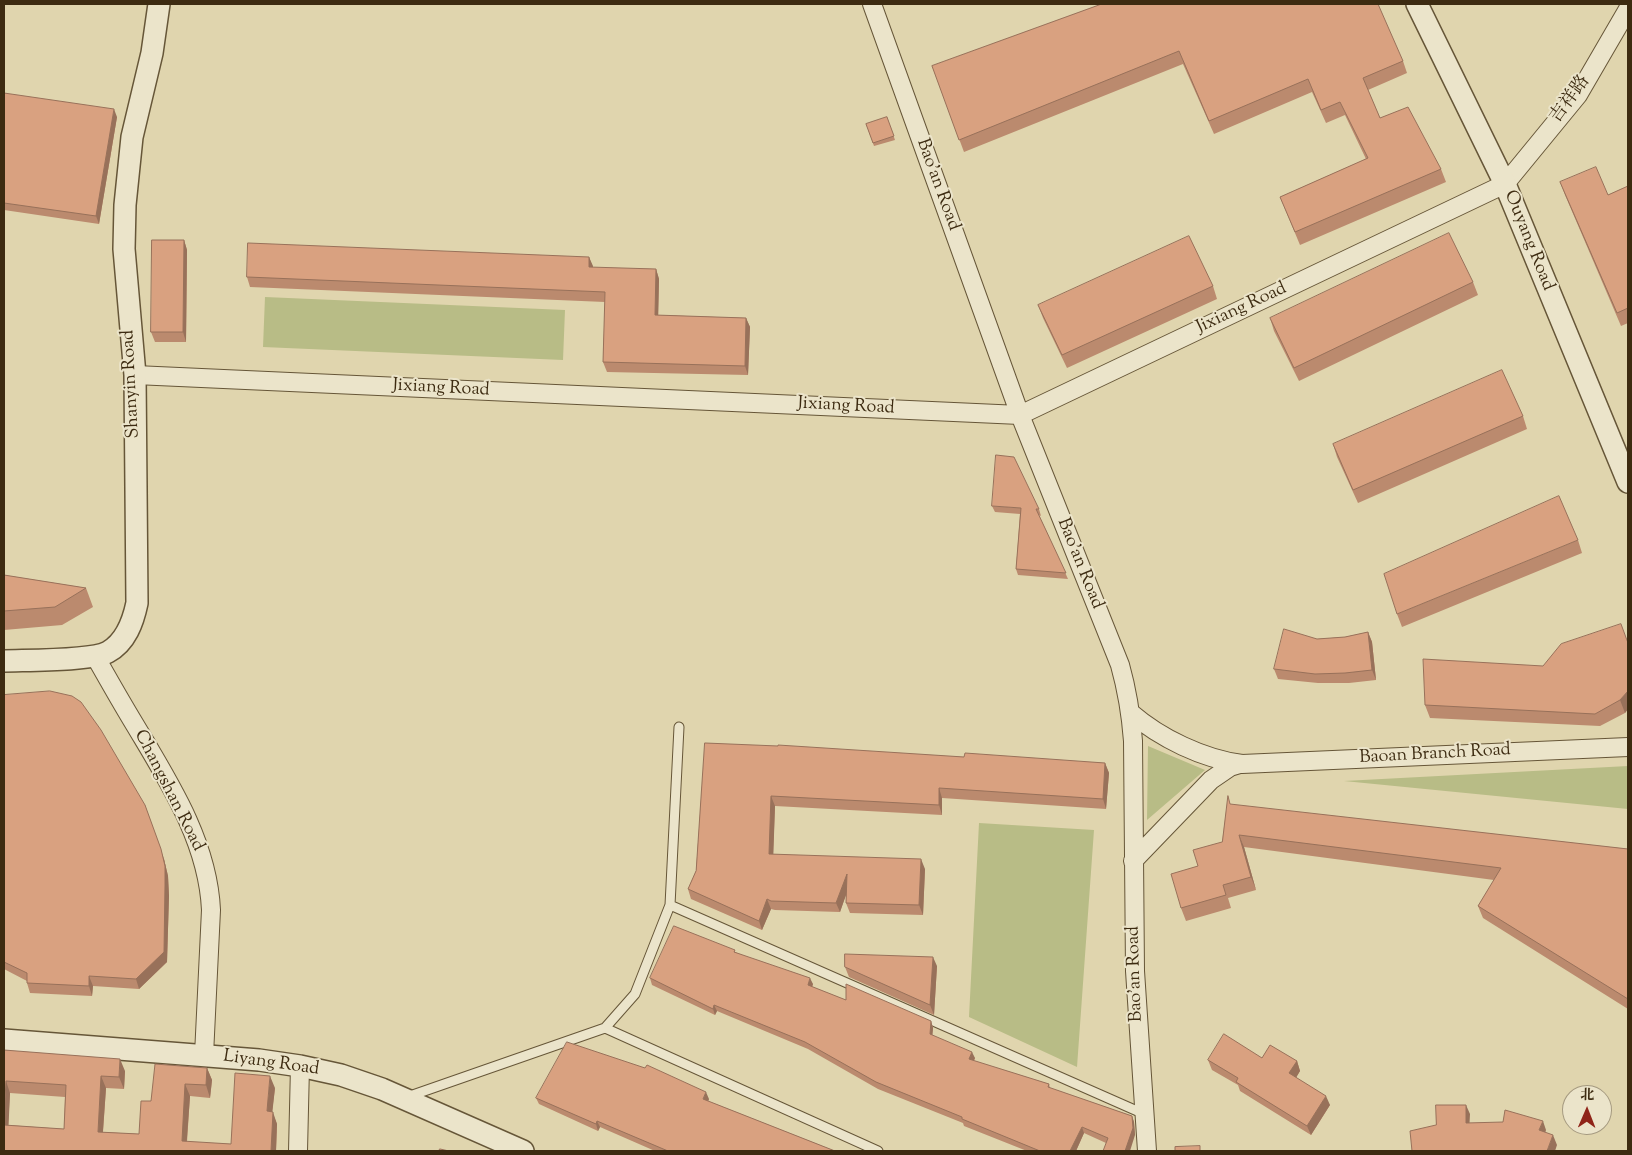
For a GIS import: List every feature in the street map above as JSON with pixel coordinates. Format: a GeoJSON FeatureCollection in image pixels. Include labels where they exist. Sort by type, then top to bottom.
{"type":"FeatureCollection","features":[{"type":"Feature","properties":{"kind":"street","name":"Shanyin Road"},"geometry":{"type":"LineString","coordinates":[[4,661],[95,656],[107,652],[118,644],[133,620],[138,603],[135,375],[124,250],[125,205],[132,137],[152,53],[159,4]]}},
{"type":"Feature","properties":{"kind":"street","name":"Bao'an Road"},"geometry":{"type":"LineString","coordinates":[[872,4],[1020,415],[1120,665],[1131,713],[1133,740],[1135,971],[1147,1151]]}},
{"type":"Feature","properties":{"kind":"street","name":"Ouyang Road"},"geometry":{"type":"LineString","coordinates":[[1416,4],[1505,184],[1628,482]]}},
{"type":"Feature","properties":{"kind":"street","name":"吉祥路"},"geometry":{"type":"LineString","coordinates":[[1505,184],[1578,95],[1628,9]]}},
{"type":"Feature","properties":{"kind":"street","name":"Jixiang Road"},"geometry":{"type":"LineString","coordinates":[[135,375],[1020,415],[1505,184]]}},
{"type":"Feature","properties":{"kind":"street","name":"Changshan Road"},"geometry":{"type":"LineString","coordinates":[[95,656],[167,779],[195,837],[204,861],[211,910],[204,1055]]}},
{"type":"Feature","properties":{"kind":"street","name":"Baoan Branch Road"},"geometry":{"type":"LineString","coordinates":[[1131,713],[1159,734],[1210,758],[1242,764],[1628,747]]}},
{"type":"Feature","properties":{"kind":"street","name":"Baoan Branch Road"},"geometry":{"type":"LineString","coordinates":[[1133,861],[1211,780],[1230,767],[1242,764]]}},
{"type":"Feature","properties":{"kind":"street","name":"Liyang Road"},"geometry":{"type":"LineString","coordinates":[[4,1040],[204,1055],[300,1066],[341,1075],[403,1098],[523,1151]]}},
{"type":"Feature","properties":{"kind":"street"},"geometry":{"type":"LineString","coordinates":[[298,1151],[300,1066]]}},
{"type":"Feature","properties":{"kind":"lane"},"geometry":{"type":"LineString","coordinates":[[403,1098],[605,1028],[635,994],[670,904],[680,728]]}},
{"type":"Feature","properties":{"kind":"lane"},"geometry":{"type":"LineString","coordinates":[[670,904],[1144,1114]]}},
{"type":"Feature","properties":{"kind":"lane"},"geometry":{"type":"LineString","coordinates":[[605,1028],[878,1151]]}},
{"type":"Feature","properties":{"kind":"green space"},"geometry":{"type":"Polygon","coordinates":[[[265,297],[565,310],[563,360],[263,347],[265,297]]]}},
{"type":"Feature","properties":{"kind":"green space"},"geometry":{"type":"Polygon","coordinates":[[[1148,746],[1205,770],[1147,820],[1148,746]]]}},
{"type":"Feature","properties":{"kind":"green space"},"geometry":{"type":"Polygon","coordinates":[[[1628,766],[1628,809],[1344,781],[1628,766]]]}},
{"type":"Feature","properties":{"kind":"green space"},"geometry":{"type":"Polygon","coordinates":[[[979,823],[1094,830],[1077,1067],[969,1017],[979,823]]]}},
{"type":"Feature","properties":{"kind":"building"},"geometry":{"type":"Polygon","coordinates":[[[1102,4],[1378,4],[1403,61],[1363,78],[1380,118],[1408,107],[1441,169],[1295,232],[1280,197],[1368,158],[1340,102],[1321,110],[1308,79],[1209,121],[1179,51],[959,140],[932,66],[1102,4]]]}},
{"type":"Feature","properties":{"kind":"building"},"geometry":{"type":"Polygon","coordinates":[[[4,93],[114,109],[96,216],[4,203],[4,93]]]}},
{"type":"Feature","properties":{"kind":"building"},"geometry":{"type":"Polygon","coordinates":[[[887,117],[894,136],[873,143],[866,124],[887,117]]]}},
{"type":"Feature","properties":{"kind":"building"},"geometry":{"type":"Polygon","coordinates":[[[1596,167],[1608,195],[1628,186],[1628,308],[1617,313],[1560,182],[1596,167]]]}},
{"type":"Feature","properties":{"kind":"building"},"geometry":{"type":"Polygon","coordinates":[[[1449,233],[1473,282],[1294,368],[1270,318],[1449,233]]]}},
{"type":"Feature","properties":{"kind":"building"},"geometry":{"type":"Polygon","coordinates":[[[1189,236],[1213,286],[1062,355],[1038,305],[1189,236]]]}},
{"type":"Feature","properties":{"kind":"building"},"geometry":{"type":"Polygon","coordinates":[[[152,240],[184,240],[183,332],[151,332],[152,240]]]}},
{"type":"Feature","properties":{"kind":"building"},"geometry":{"type":"Polygon","coordinates":[[[248,243],[589,257],[589,267],[656,269],[655,315],[746,318],[745,366],[603,362],[605,292],[247,277],[248,243]]]}},
{"type":"Feature","properties":{"kind":"building"},"geometry":{"type":"Polygon","coordinates":[[[1502,370],[1523,416],[1353,490],[1333,444],[1502,370]]]}},
{"type":"Feature","properties":{"kind":"building"},"geometry":{"type":"Polygon","coordinates":[[[996,455],[1014,457],[1039,509],[1036,509],[1066,573],[1016,569],[1021,508],[992,506],[996,455]]]}},
{"type":"Feature","properties":{"kind":"building"},"geometry":{"type":"Polygon","coordinates":[[[1559,496],[1578,540],[1397,614],[1384,574],[1559,496]]]}},
{"type":"Feature","properties":{"kind":"building"},"geometry":{"type":"Polygon","coordinates":[[[4,575],[86,588],[55,607],[4,611],[4,575]]]}},
{"type":"Feature","properties":{"kind":"building"},"geometry":{"type":"Polygon","coordinates":[[[1621,624],[1628,643],[1628,691],[1620,700],[1595,714],[1425,705],[1423,659],[1543,666],[1561,644],[1621,624]]]}},
{"type":"Feature","properties":{"kind":"building"},"geometry":{"type":"Polygon","coordinates":[[[1284,629],[1317,639],[1345,637],[1368,632],[1372,670],[1315,674],[1274,669],[1284,629]]]}},
{"type":"Feature","properties":{"kind":"building"},"geometry":{"type":"Polygon","coordinates":[[[50,691],[72,696],[81,702],[101,730],[145,805],[161,849],[165,866],[164,952],[136,979],[89,976],[89,986],[27,983],[27,973],[4,962],[4,695],[50,691]]]}},
{"type":"Feature","properties":{"kind":"building"},"geometry":{"type":"Polygon","coordinates":[[[705,743],[778,745],[964,757],[965,753],[1105,763],[1103,799],[939,788],[939,805],[771,796],[769,854],[921,859],[919,905],[846,903],[847,874],[836,903],[771,901],[767,899],[759,921],[688,889],[696,871],[705,743]]]}},
{"type":"Feature","properties":{"kind":"building"},"geometry":{"type":"Polygon","coordinates":[[[1228,796],[1230,804],[1628,849],[1628,999],[1478,906],[1501,868],[1239,835],[1251,877],[1223,885],[1226,895],[1181,908],[1171,874],[1198,866],[1193,850],[1222,842],[1228,796]]]}},
{"type":"Feature","properties":{"kind":"building"},"geometry":{"type":"Polygon","coordinates":[[[674,926],[735,950],[734,952],[810,978],[808,985],[846,1000],[846,984],[931,1021],[930,1034],[972,1052],[969,1059],[1049,1084],[1048,1087],[1132,1116],[1133,1128],[1125,1151],[1103,1151],[1108,1138],[1082,1127],[1070,1151],[1040,1151],[876,1082],[805,1042],[714,1005],[713,1009],[650,978],[674,926]]]}},
{"type":"Feature","properties":{"kind":"building"},"geometry":{"type":"Polygon","coordinates":[[[845,954],[933,957],[930,1005],[845,967],[845,954]]]}},
{"type":"Feature","properties":{"kind":"building"},"geometry":{"type":"Polygon","coordinates":[[[1224,1034],[1262,1058],[1270,1045],[1297,1061],[1289,1073],[1326,1096],[1307,1126],[1236,1082],[1238,1078],[1208,1060],[1224,1034]]]}},
{"type":"Feature","properties":{"kind":"building"},"geometry":{"type":"Polygon","coordinates":[[[567,1042],[645,1068],[647,1065],[706,1092],[703,1099],[835,1151],[668,1151],[597,1121],[596,1124],[536,1098],[567,1042]]]}},
{"type":"Feature","properties":{"kind":"building"},"geometry":{"type":"Polygon","coordinates":[[[4,1050],[120,1059],[119,1077],[101,1076],[98,1132],[139,1134],[141,1101],[151,1101],[155,1064],[207,1068],[206,1085],[185,1084],[182,1141],[231,1144],[235,1073],[270,1076],[267,1111],[273,1112],[271,1151],[4,1151],[4,1125],[64,1129],[66,1085],[6,1081],[4,1117],[4,1050]]]}},
{"type":"Feature","properties":{"kind":"building"},"geometry":{"type":"Polygon","coordinates":[[[1436,1105],[1466,1105],[1466,1123],[1503,1122],[1505,1110],[1543,1121],[1539,1130],[1553,1135],[1547,1151],[1412,1151],[1410,1131],[1436,1125],[1436,1105]]]}},
{"type":"Feature","properties":{"kind":"building"},"geometry":{"type":"Polygon","coordinates":[[[1200,1146],[1200,1151],[1175,1151],[1175,1147],[1200,1146]]]}}]}
